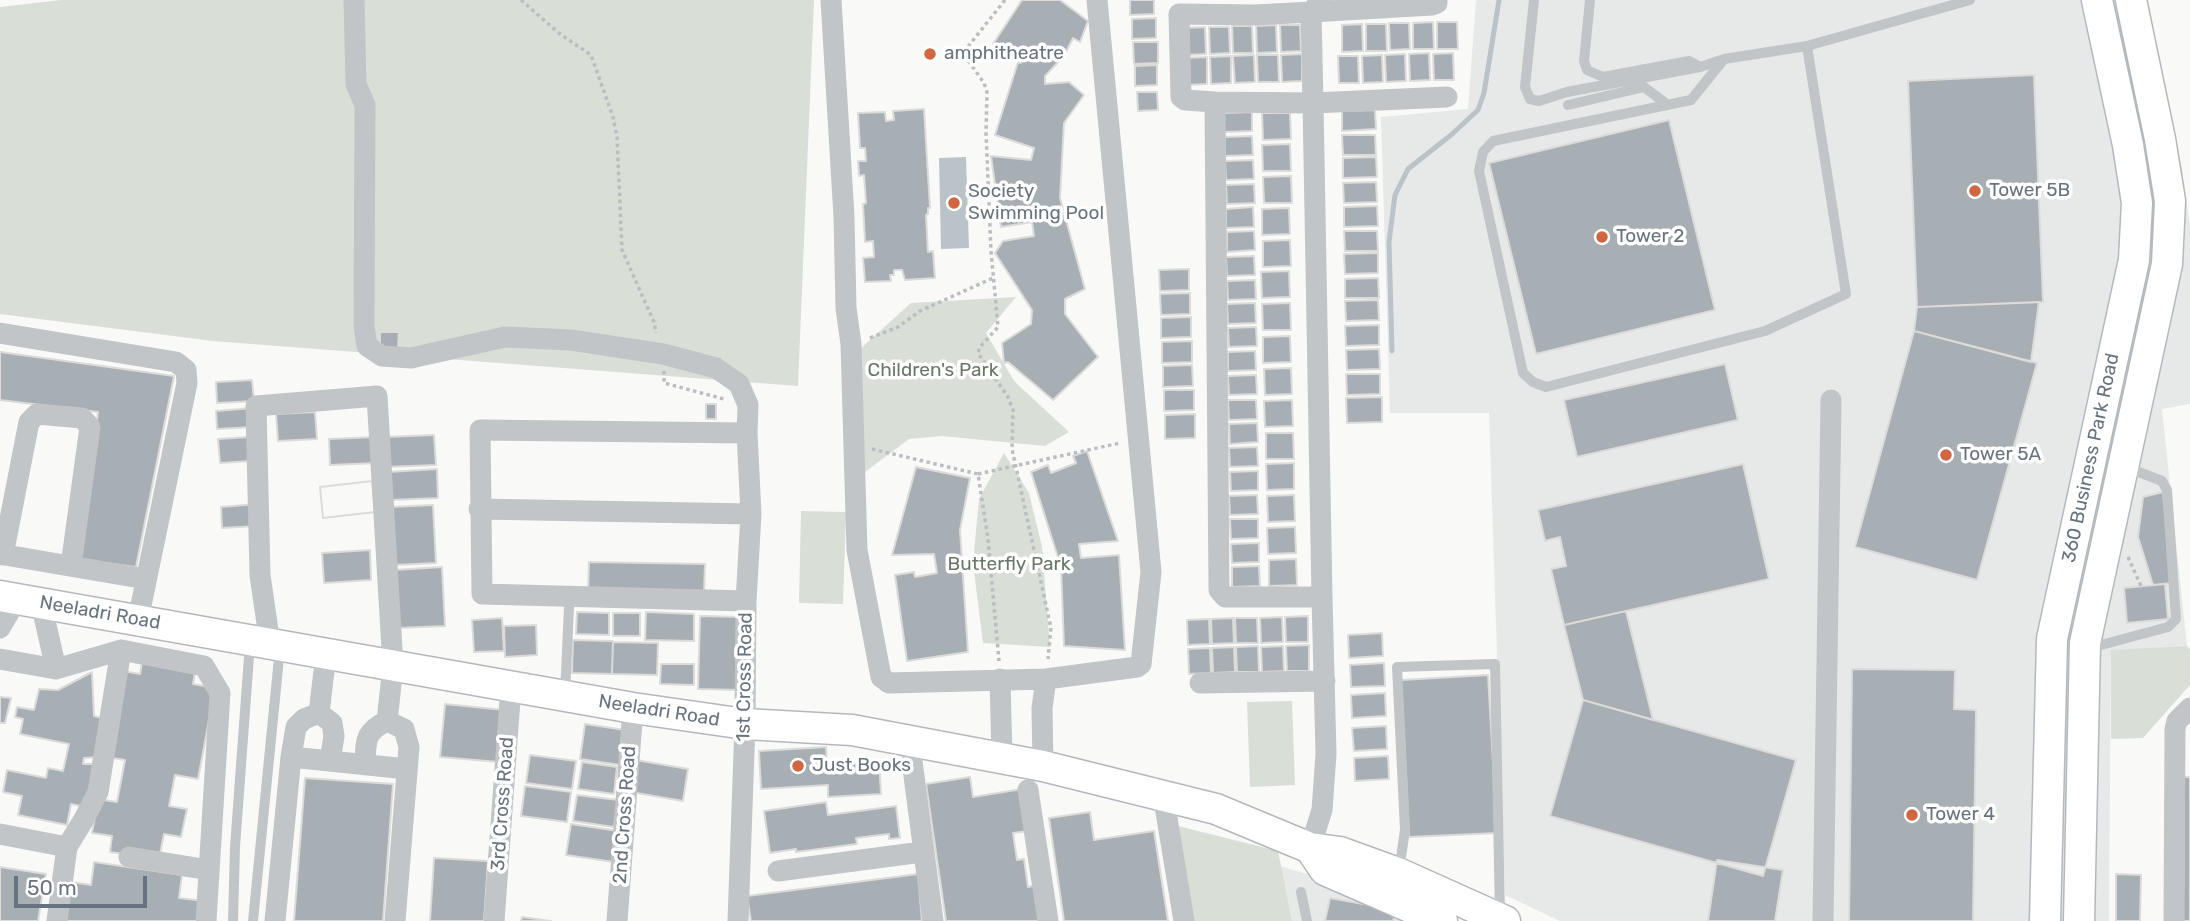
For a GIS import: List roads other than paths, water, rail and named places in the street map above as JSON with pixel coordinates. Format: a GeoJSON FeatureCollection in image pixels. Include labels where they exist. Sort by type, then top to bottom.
{"type":"FeatureCollection","features":[{"type":"Feature","properties":{"kind":"main road","name":"360 Business Park Road"},"geometry":{"type":"LineString","coordinates":[[2045,921],[2052,639],[2134,260],[2137,203],[2128,145],[2098,0]]}},
{"type":"Feature","properties":{"kind":"main road","name":"360 Business Park Road"},"geometry":{"type":"LineString","coordinates":[[2079,921],[2085,649],[2167,264],[2170,201],[2161,139],[2131,0]]}},
{"type":"Feature","properties":{"kind":"main road","name":"Neeladri Road"},"geometry":{"type":"LineString","coordinates":[[20,599],[633,708],[745,724],[852,730],[1002,759],[1036,778],[1163,794],[1216,808],[1310,848],[1340,852],[1398,873],[1486,917]]}},
{"type":"Feature","properties":{"kind":"main road","name":"Neeladri Road"},"geometry":{"type":"LineString","coordinates":[[1310,848],[1325,870],[1430,919]]}},
{"type":"Feature","properties":{"kind":"street","name":"1st Cross Road"},"geometry":{"type":"LineString","coordinates":[[354,0],[356,84],[365,105],[364,326],[367,346],[382,356],[411,358],[505,337],[572,340],[663,354],[716,368],[739,384],[748,405],[751,514],[746,601],[738,921]]}},
{"type":"Feature","properties":{"kind":"street"},"geometry":{"type":"LineString","coordinates":[[831,0],[844,217],[846,308],[851,344],[857,550],[882,680],[889,683],[1046,679],[1137,667],[1141,664],[1151,572],[1097,0]]}},
{"type":"Feature","properties":{"kind":"street"},"geometry":{"type":"LineString","coordinates":[[1437,0],[1437,3],[1432,5],[1178,7],[1181,97],[1185,100],[1215,102],[1313,103],[1447,97]]}},
{"type":"Feature","properties":{"kind":"street"},"geometry":{"type":"LineString","coordinates":[[1310,848],[1322,810],[1326,754],[1313,103],[1316,6]]}},
{"type":"Feature","properties":{"kind":"street"},"geometry":{"type":"LineString","coordinates":[[1215,102],[1219,590],[1225,597],[1322,597]]}},
{"type":"Feature","properties":{"kind":"street"},"geometry":{"type":"LineString","coordinates":[[0,333],[176,362],[186,370],[187,383],[138,620]]}},
{"type":"Feature","properties":{"kind":"street"},"geometry":{"type":"LineString","coordinates":[[267,643],[260,575],[256,406],[377,397],[393,666],[387,721]]}},
{"type":"Feature","properties":{"kind":"street"},"geometry":{"type":"LineString","coordinates":[[1823,921],[1831,400]]}},
{"type":"Feature","properties":{"kind":"street"},"geometry":{"type":"LineString","coordinates":[[72,566],[90,427],[82,418],[37,414],[29,422],[1,554],[146,579]]}},
{"type":"Feature","properties":{"kind":"street"},"geometry":{"type":"LineString","coordinates":[[746,601],[482,594],[480,430],[747,433]]}},
{"type":"Feature","properties":{"kind":"street"},"geometry":{"type":"LineString","coordinates":[[480,509],[751,514]]}},
{"type":"Feature","properties":{"kind":"street"},"geometry":{"type":"LineString","coordinates":[[0,628],[20,599],[56,668]]}},
{"type":"Feature","properties":{"kind":"street"},"geometry":{"type":"LineString","coordinates":[[57,921],[66,847],[98,792],[121,650]]}},
{"type":"Feature","properties":{"kind":"street"},"geometry":{"type":"LineString","coordinates":[[0,659],[56,668],[121,650],[204,666],[220,693],[206,921]]}},
{"type":"Feature","properties":{"kind":"street"},"geometry":{"type":"LineString","coordinates":[[319,713],[326,654]]}},
{"type":"Feature","properties":{"kind":"street"},"geometry":{"type":"LineString","coordinates":[[1000,679],[1002,759]]}},
{"type":"Feature","properties":{"kind":"street"},"geometry":{"type":"LineString","coordinates":[[1046,679],[1036,778],[1048,921]]}},
{"type":"Feature","properties":{"kind":"street"},"geometry":{"type":"LineString","coordinates":[[1200,683],[1325,681]]}},
{"type":"Feature","properties":{"kind":"street","name":"3rd Cross Road"},"geometry":{"type":"LineString","coordinates":[[494,921],[511,687]]}},
{"type":"Feature","properties":{"kind":"street","name":"2nd Cross Road"},"geometry":{"type":"LineString","coordinates":[[617,921],[633,708]]}},
{"type":"Feature","properties":{"kind":"street"},"geometry":{"type":"LineString","coordinates":[[2174,921],[2175,729],[2177,721],[2190,708]]}},
{"type":"Feature","properties":{"kind":"street"},"geometry":{"type":"LineString","coordinates":[[275,921],[296,727],[304,719],[319,713]]}},
{"type":"Feature","properties":{"kind":"street"},"geometry":{"type":"LineString","coordinates":[[319,713],[332,723],[334,736],[330,761]]}},
{"type":"Feature","properties":{"kind":"street"},"geometry":{"type":"LineString","coordinates":[[365,765],[366,739],[374,727],[387,721],[404,729],[409,747],[395,921]]}},
{"type":"Feature","properties":{"kind":"street"},"geometry":{"type":"LineString","coordinates":[[291,757],[407,769]]}},
{"type":"Feature","properties":{"kind":"street"},"geometry":{"type":"LineString","coordinates":[[912,761],[933,921]]}},
{"type":"Feature","properties":{"kind":"street"},"geometry":{"type":"LineString","coordinates":[[1163,794],[1184,921]]}},
{"type":"Feature","properties":{"kind":"street"},"geometry":{"type":"LineString","coordinates":[[0,834],[66,847]]}},
{"type":"Feature","properties":{"kind":"street"},"geometry":{"type":"LineString","coordinates":[[778,870],[922,852]]}},
{"type":"Feature","properties":{"kind":"street"},"geometry":{"type":"LineString","coordinates":[[129,857],[209,870]]}},
{"type":"Feature","properties":{"kind":"lane"},"geometry":{"type":"LineString","coordinates":[[1534,0],[1525,87],[1530,99],[1539,101],[1567,92],[1700,67],[1724,59],[1807,46],[1970,0]]}},
{"type":"Feature","properties":{"kind":"lane"},"geometry":{"type":"LineString","coordinates":[[1591,0],[1584,61],[1587,70],[1603,76],[1689,61],[1700,67]]}},
{"type":"Feature","properties":{"kind":"lane"},"geometry":{"type":"LineString","coordinates":[[1724,59],[1691,100],[1493,141],[1483,152],[1479,171],[1523,373],[1539,385],[1546,387],[1765,331],[1846,294],[1807,46]]}},
{"type":"Feature","properties":{"kind":"lane"},"geometry":{"type":"LineString","coordinates":[[1568,105],[1644,87],[1668,105]]}},
{"type":"Feature","properties":{"kind":"lane"},"geometry":{"type":"LineString","coordinates":[[2085,649],[2168,627],[2176,619],[2166,490],[2162,481],[2123,466]]}},
{"type":"Feature","properties":{"kind":"lane"},"geometry":{"type":"LineString","coordinates":[[565,696],[569,607]]}},
{"type":"Feature","properties":{"kind":"lane"},"geometry":{"type":"LineString","coordinates":[[233,921],[235,847],[267,643]]}},
{"type":"Feature","properties":{"kind":"lane"},"geometry":{"type":"LineString","coordinates":[[254,921],[267,643]]}},
{"type":"Feature","properties":{"kind":"lane"},"geometry":{"type":"LineString","coordinates":[[1398,873],[1405,830],[1397,667],[1495,664],[1486,917]]}},
{"type":"Feature","properties":{"kind":"lane"},"geometry":{"type":"LineString","coordinates":[[1301,892],[1307,921]]}},
{"type":"Feature","properties":{"kind":"waterway"},"geometry":{"type":"LineString","coordinates":[[1392,351],[1389,242],[1395,195],[1408,169],[1478,110],[1484,93],[1499,0]]}},
{"type":"Feature","properties":{"kind":"place","name":"amphitheatre"},"geometry":{"type":"Point","coordinates":[930,54]}},
{"type":"Feature","properties":{"kind":"place","name":"Tower 5B"},"geometry":{"type":"Point","coordinates":[1975,191]}},
{"type":"Feature","properties":{"kind":"place","name":"Society Swimming Pool"},"geometry":{"type":"Point","coordinates":[954,203]}},
{"type":"Feature","properties":{"kind":"place","name":"Tower 2"},"geometry":{"type":"Point","coordinates":[1602,237]}},
{"type":"Feature","properties":{"kind":"place","name":"Tower 5A"},"geometry":{"type":"Point","coordinates":[1946,455]}},
{"type":"Feature","properties":{"kind":"place","name":"Just Books"},"geometry":{"type":"Point","coordinates":[798,766]}},
{"type":"Feature","properties":{"kind":"place","name":"Tower 4"},"geometry":{"type":"Point","coordinates":[1912,815]}},
{"type":"Feature","properties":{"kind":"park label","name":"Children's Park"},"geometry":{"type":"Point","coordinates":[933,371]}},
{"type":"Feature","properties":{"kind":"park label","name":"Butterfly Park"},"geometry":{"type":"Point","coordinates":[1009,565]}}]}
